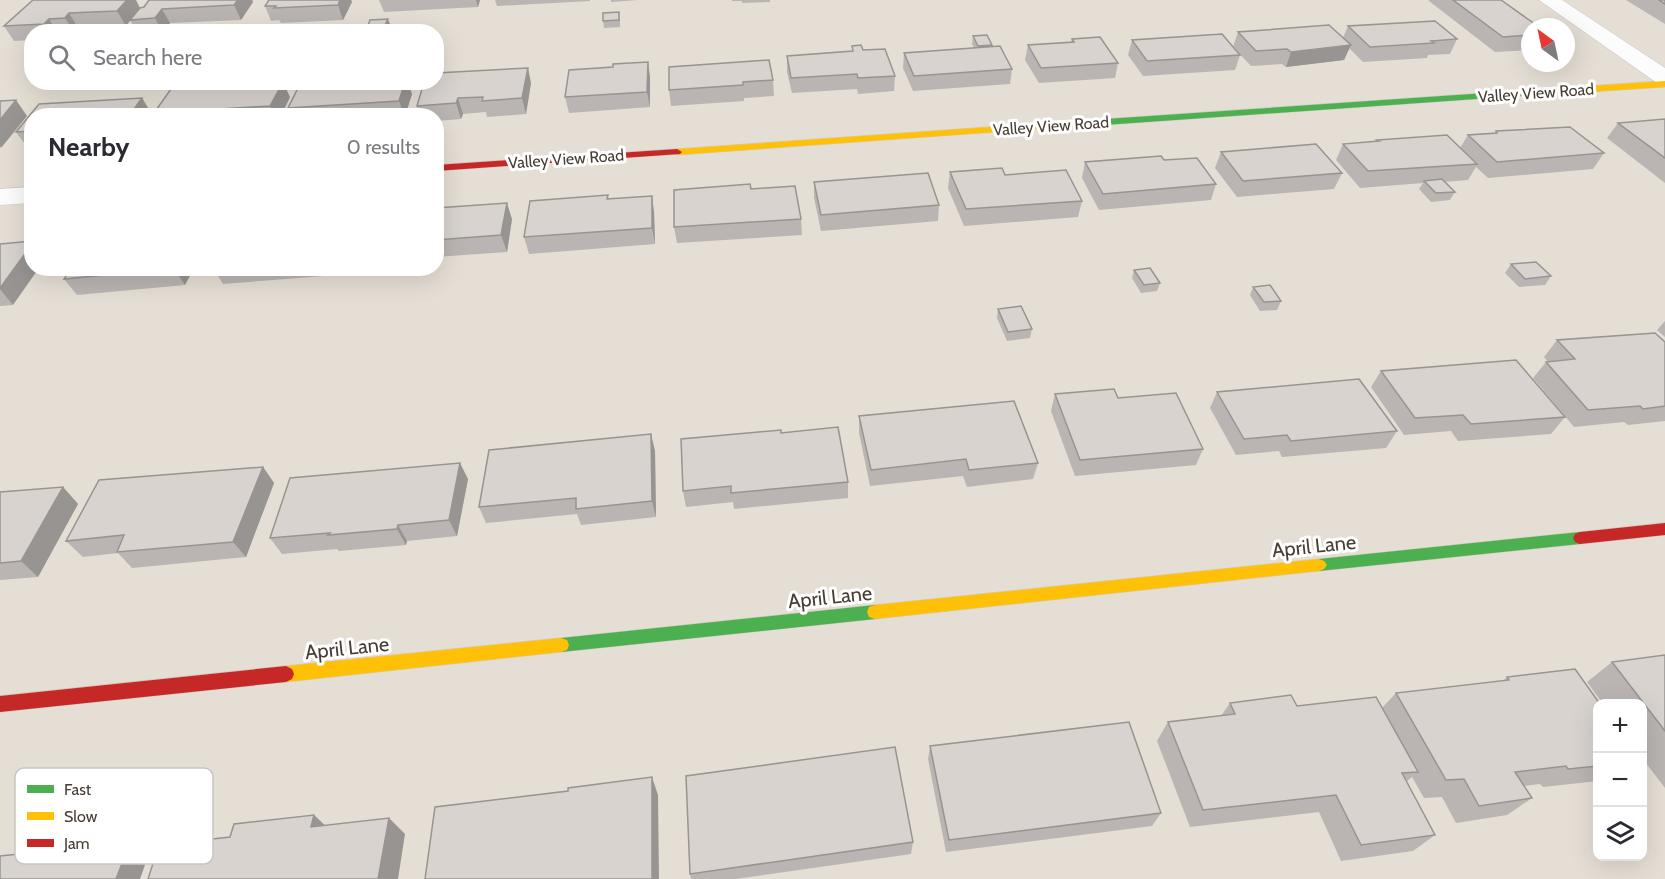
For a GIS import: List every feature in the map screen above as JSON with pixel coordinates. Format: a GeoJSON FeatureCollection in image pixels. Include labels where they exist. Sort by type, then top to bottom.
{"type":"FeatureCollection","features":[{"type":"Feature","properties":{"kind":"street"},"geometry":{"type":"LineString","coordinates":[[1549,0],[1665,78]]}},
{"type":"Feature","properties":{"kind":"street","name":"Valley View Road"},"geometry":{"type":"LineString","coordinates":[[444,167],[1665,84]]}},
{"type":"Feature","properties":{"kind":"street"},"geometry":{"type":"LineString","coordinates":[[0,197],[24,196]]}},
{"type":"Feature","properties":{"kind":"street","name":"April Lane"},"geometry":{"type":"LineString","coordinates":[[0,704],[1665,529]]}},
{"type":"Feature","properties":{"kind":"shaded area"},"geometry":{"type":"Polygon","coordinates":[[[0,0],[1665,0],[1665,879],[0,879],[0,0]]]}},
{"type":"Feature","properties":{"kind":"building"},"geometry":{"type":"Polygon","coordinates":[[[33,0],[127,0],[117,11],[69,13],[65,18],[49,19],[44,24],[4,26],[33,0]]]}},
{"type":"Feature","properties":{"kind":"building"},"geometry":{"type":"Polygon","coordinates":[[[149,0],[238,0],[234,5],[162,9],[155,18],[130,20],[149,0]]]}},
{"type":"Feature","properties":{"kind":"building"},"geometry":{"type":"Polygon","coordinates":[[[269,0],[340,0],[338,5],[274,8],[276,6],[265,6],[269,0]]]}},
{"type":"Feature","properties":{"kind":"building"},"geometry":{"type":"Polygon","coordinates":[[[1453,0],[1501,0],[1526,18],[1521,18],[1521,36],[1503,37],[1453,0]]]}},
{"type":"Feature","properties":{"kind":"building"},"geometry":{"type":"Polygon","coordinates":[[[619,12],[619,20],[603,21],[603,13],[619,12]]]}},
{"type":"Feature","properties":{"kind":"building"},"geometry":{"type":"Polygon","coordinates":[[[388,19],[386,24],[368,24],[370,20],[388,19]]]}},
{"type":"Feature","properties":{"kind":"building"},"geometry":{"type":"Polygon","coordinates":[[[1435,21],[1457,39],[1431,41],[1434,43],[1370,47],[1348,26],[1435,21]]]}},
{"type":"Feature","properties":{"kind":"building"},"geometry":{"type":"Polygon","coordinates":[[[1329,25],[1351,45],[1291,52],[1287,49],[1256,51],[1238,32],[1329,25]]]}},
{"type":"Feature","properties":{"kind":"building"},"geometry":{"type":"Polygon","coordinates":[[[1222,34],[1240,55],[1147,61],[1132,40],[1222,34]]]}},
{"type":"Feature","properties":{"kind":"building"},"geometry":{"type":"Polygon","coordinates":[[[987,35],[992,45],[978,46],[973,36],[987,35]]]}},
{"type":"Feature","properties":{"kind":"building"},"geometry":{"type":"Polygon","coordinates":[[[1100,37],[1118,63],[1041,68],[1028,45],[1074,42],[1072,39],[1100,37]]]}},
{"type":"Feature","properties":{"kind":"building"},"geometry":{"type":"Polygon","coordinates":[[[861,45],[863,50],[885,49],[895,76],[858,78],[857,74],[791,78],[787,56],[853,51],[852,46],[861,45]]]}},
{"type":"Feature","properties":{"kind":"building"},"geometry":{"type":"Polygon","coordinates":[[[1000,46],[1012,69],[914,76],[904,53],[1000,46]]]}},
{"type":"Feature","properties":{"kind":"building"},"geometry":{"type":"Polygon","coordinates":[[[769,60],[773,80],[743,82],[743,85],[669,90],[669,67],[769,60]]]}},
{"type":"Feature","properties":{"kind":"building"},"geometry":{"type":"Polygon","coordinates":[[[648,62],[647,92],[565,97],[569,70],[648,62]]]}},
{"type":"Feature","properties":{"kind":"building"},"geometry":{"type":"Polygon","coordinates":[[[528,68],[522,98],[482,101],[483,97],[458,98],[456,103],[417,106],[422,90],[444,90],[444,73],[528,68]]]}},
{"type":"Feature","properties":{"kind":"building"},"geometry":{"type":"Polygon","coordinates":[[[170,90],[279,90],[270,106],[158,108],[170,90]]]}},
{"type":"Feature","properties":{"kind":"building"},"geometry":{"type":"Polygon","coordinates":[[[297,90],[402,90],[399,101],[288,108],[297,90]]]}},
{"type":"Feature","properties":{"kind":"building"},"geometry":{"type":"Polygon","coordinates":[[[142,98],[135,108],[36,108],[39,104],[142,98]]]}},
{"type":"Feature","properties":{"kind":"building"},"geometry":{"type":"Polygon","coordinates":[[[16,100],[0,120],[0,101],[16,100]]]}},
{"type":"Feature","properties":{"kind":"building"},"geometry":{"type":"Polygon","coordinates":[[[1665,119],[1665,158],[1618,123],[1665,119]]]}},
{"type":"Feature","properties":{"kind":"building"},"geometry":{"type":"Polygon","coordinates":[[[24,122],[24,132],[16,132],[24,122]]]}},
{"type":"Feature","properties":{"kind":"building"},"geometry":{"type":"Polygon","coordinates":[[[1570,127],[1604,153],[1497,162],[1468,135],[1497,133],[1496,131],[1570,127]]]}},
{"type":"Feature","properties":{"kind":"building"},"geometry":{"type":"Polygon","coordinates":[[[1447,135],[1477,164],[1368,171],[1343,144],[1379,141],[1377,140],[1447,135]]]}},
{"type":"Feature","properties":{"kind":"building"},"geometry":{"type":"Polygon","coordinates":[[[1316,144],[1342,173],[1243,181],[1221,152],[1316,144]]]}},
{"type":"Feature","properties":{"kind":"building"},"geometry":{"type":"Polygon","coordinates":[[[1161,156],[1164,160],[1197,158],[1216,184],[1103,194],[1085,162],[1161,156]]]}},
{"type":"Feature","properties":{"kind":"building"},"geometry":{"type":"Polygon","coordinates":[[[1002,168],[1005,175],[1066,170],[1082,201],[966,209],[950,172],[1002,168]]]}},
{"type":"Feature","properties":{"kind":"building"},"geometry":{"type":"Polygon","coordinates":[[[928,173],[939,205],[821,215],[814,182],[928,173]]]}},
{"type":"Feature","properties":{"kind":"building"},"geometry":{"type":"Polygon","coordinates":[[[1442,179],[1455,192],[1436,193],[1424,181],[1442,179]]]}},
{"type":"Feature","properties":{"kind":"building"},"geometry":{"type":"Polygon","coordinates":[[[750,184],[751,189],[795,186],[801,219],[674,227],[674,190],[750,184]]]}},
{"type":"Feature","properties":{"kind":"building"},"geometry":{"type":"Polygon","coordinates":[[[608,195],[607,199],[652,196],[652,228],[524,237],[530,201],[608,195]]]}},
{"type":"Feature","properties":{"kind":"building"},"geometry":{"type":"Polygon","coordinates":[[[507,203],[501,235],[444,239],[444,207],[507,203]]]}},
{"type":"Feature","properties":{"kind":"building"},"geometry":{"type":"Polygon","coordinates":[[[24,242],[24,255],[0,288],[0,244],[24,242]]]}},
{"type":"Feature","properties":{"kind":"building"},"geometry":{"type":"Polygon","coordinates":[[[1536,262],[1551,276],[1525,279],[1511,264],[1536,262]]]}},
{"type":"Feature","properties":{"kind":"building"},"geometry":{"type":"Polygon","coordinates":[[[1150,268],[1160,283],[1144,285],[1134,270],[1150,268]]]}},
{"type":"Feature","properties":{"kind":"building"},"geometry":{"type":"Polygon","coordinates":[[[66,276],[94,276],[64,279],[66,276]]]}},
{"type":"Feature","properties":{"kind":"building"},"geometry":{"type":"Polygon","coordinates":[[[1270,285],[1281,301],[1264,302],[1253,287],[1270,285]]]}},
{"type":"Feature","properties":{"kind":"building"},"geometry":{"type":"Polygon","coordinates":[[[1021,306],[1032,329],[1008,332],[998,309],[1021,306]]]}},
{"type":"Feature","properties":{"kind":"building"},"geometry":{"type":"Polygon","coordinates":[[[1655,333],[1665,342],[1665,406],[1643,409],[1640,406],[1588,410],[1546,362],[1575,359],[1557,340],[1655,333]]]}},
{"type":"Feature","properties":{"kind":"building"},"geometry":{"type":"Polygon","coordinates":[[[1516,360],[1565,417],[1471,424],[1463,415],[1415,418],[1381,371],[1516,360]]]}},
{"type":"Feature","properties":{"kind":"building"},"geometry":{"type":"Polygon","coordinates":[[[1359,379],[1397,431],[1291,441],[1287,435],[1244,439],[1217,392],[1359,379]]]}},
{"type":"Feature","properties":{"kind":"building"},"geometry":{"type":"Polygon","coordinates":[[[1114,389],[1118,398],[1176,393],[1203,449],[1080,460],[1055,394],[1114,389]]]}},
{"type":"Feature","properties":{"kind":"building"},"geometry":{"type":"Polygon","coordinates":[[[1014,401],[1038,463],[969,470],[966,459],[871,470],[859,416],[1014,401]]]}},
{"type":"Feature","properties":{"kind":"building"},"geometry":{"type":"Polygon","coordinates":[[[838,427],[848,482],[731,493],[731,486],[683,491],[681,439],[838,427]]]}},
{"type":"Feature","properties":{"kind":"building"},"geometry":{"type":"Polygon","coordinates":[[[651,434],[652,501],[576,509],[576,498],[479,507],[489,450],[651,434]]]}},
{"type":"Feature","properties":{"kind":"building"},"geometry":{"type":"Polygon","coordinates":[[[460,463],[449,520],[398,525],[397,529],[270,538],[290,478],[460,463]]]}},
{"type":"Feature","properties":{"kind":"building"},"geometry":{"type":"Polygon","coordinates":[[[263,467],[233,542],[117,552],[124,535],[66,541],[99,480],[263,467]]]}},
{"type":"Feature","properties":{"kind":"building"},"geometry":{"type":"Polygon","coordinates":[[[63,487],[21,561],[0,563],[0,492],[63,487]]]}},
{"type":"Feature","properties":{"kind":"building"},"geometry":{"type":"Polygon","coordinates":[[[1665,655],[1665,731],[1647,708],[1647,699],[1640,699],[1612,662],[1665,655]]]}},
{"type":"Feature","properties":{"kind":"building"},"geometry":{"type":"Polygon","coordinates":[[[1575,669],[1596,699],[1593,699],[1593,766],[1568,769],[1566,766],[1515,772],[1532,798],[1479,806],[1464,779],[1446,780],[1396,693],[1509,680],[1507,677],[1575,669]]]}},
{"type":"Feature","properties":{"kind":"building"},"geometry":{"type":"Polygon","coordinates":[[[1291,695],[1297,706],[1376,697],[1418,772],[1402,773],[1435,835],[1361,845],[1336,795],[1203,810],[1168,722],[1235,714],[1230,703],[1291,695]]]}},
{"type":"Feature","properties":{"kind":"building"},"geometry":{"type":"Polygon","coordinates":[[[1129,722],[1161,813],[949,840],[930,746],[1129,722]]]}},
{"type":"Feature","properties":{"kind":"building"},"geometry":{"type":"Polygon","coordinates":[[[895,747],[913,842],[690,874],[686,776],[895,747]]]}},
{"type":"Feature","properties":{"kind":"building"},"geometry":{"type":"Polygon","coordinates":[[[652,777],[652,879],[425,879],[435,807],[568,791],[568,788],[652,777]]]}},
{"type":"Feature","properties":{"kind":"building"},"geometry":{"type":"Polygon","coordinates":[[[314,815],[311,827],[389,818],[378,879],[148,879],[153,864],[213,864],[213,839],[230,837],[234,824],[314,815]]]}},
{"type":"Feature","properties":{"kind":"building"},"geometry":{"type":"Polygon","coordinates":[[[15,854],[15,864],[122,864],[116,879],[0,879],[0,856],[15,854]]]}},
{"type":"Feature","properties":{"kind":"traffic: fast"},"geometry":{"type":"LineString","coordinates":[[1076,124],[1589,89]]}},
{"type":"Feature","properties":{"kind":"traffic: fast"},"geometry":{"type":"LineString","coordinates":[[1319,565],[1580,538]]}},
{"type":"Feature","properties":{"kind":"traffic: fast"},"geometry":{"type":"LineString","coordinates":[[561,645],[875,612]]}},
{"type":"Feature","properties":{"kind":"traffic: slow"},"geometry":{"type":"LineString","coordinates":[[1589,89],[1665,84]]}},
{"type":"Feature","properties":{"kind":"traffic: slow"},"geometry":{"type":"LineString","coordinates":[[677,152],[1076,124]]}},
{"type":"Feature","properties":{"kind":"traffic: slow"},"geometry":{"type":"LineString","coordinates":[[875,612],[1319,565]]}},
{"type":"Feature","properties":{"kind":"traffic: slow"},"geometry":{"type":"LineString","coordinates":[[286,674],[561,645]]}},
{"type":"Feature","properties":{"kind":"traffic: jam"},"geometry":{"type":"LineString","coordinates":[[444,167],[677,152]]}},
{"type":"Feature","properties":{"kind":"traffic: jam"},"geometry":{"type":"LineString","coordinates":[[1580,538],[1665,529]]}},
{"type":"Feature","properties":{"kind":"traffic: jam"},"geometry":{"type":"LineString","coordinates":[[0,704],[286,674]]}}]}
